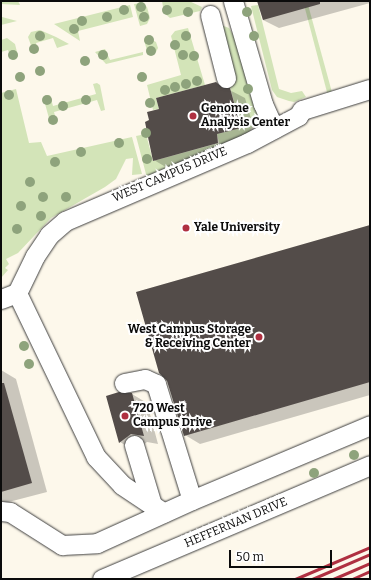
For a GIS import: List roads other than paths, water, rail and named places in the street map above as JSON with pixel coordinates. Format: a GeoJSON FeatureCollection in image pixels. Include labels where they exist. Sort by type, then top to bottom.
{"type":"FeatureCollection","features":[{"type":"Feature","properties":{"kind":"street"},"geometry":{"type":"LineString","coordinates":[[233,1],[263,104],[274,129]]}},
{"type":"Feature","properties":{"kind":"street"},"geometry":{"type":"LineString","coordinates":[[210,15],[226,78]]}},
{"type":"Feature","properties":{"kind":"street","name":"WEST CAMPUS DRIVE"},"geometry":{"type":"LineString","coordinates":[[9,296],[50,235],[64,221],[248,143],[298,116],[302,110],[316,104],[370,88]]}},
{"type":"Feature","properties":{"kind":"street"},"geometry":{"type":"LineString","coordinates":[[9,296],[96,457],[114,478],[158,509]]}},
{"type":"Feature","properties":{"kind":"street"},"geometry":{"type":"LineString","coordinates":[[124,383],[145,379],[156,384],[192,500]]}},
{"type":"Feature","properties":{"kind":"street"},"geometry":{"type":"LineString","coordinates":[[1,511],[10,512],[54,542],[77,546],[98,543],[158,509],[192,500],[370,425]]}},
{"type":"Feature","properties":{"kind":"street"},"geometry":{"type":"LineString","coordinates":[[134,445],[158,509]]}},
{"type":"Feature","properties":{"kind":"street","name":"HEFFERNAN DRIVE"},"geometry":{"type":"LineString","coordinates":[[102,579],[370,465]]}},
{"type":"Feature","properties":{"kind":"railway"},"geometry":{"type":"LineString","coordinates":[[295,579],[370,547]]}},
{"type":"Feature","properties":{"kind":"railway"},"geometry":{"type":"LineString","coordinates":[[312,579],[370,554]]}},
{"type":"Feature","properties":{"kind":"railway"},"geometry":{"type":"LineString","coordinates":[[333,579],[370,563]]}},
{"type":"Feature","properties":{"kind":"railway"},"geometry":{"type":"LineString","coordinates":[[352,579],[370,571]]}},
{"type":"Feature","properties":{"kind":"place","name":"Genome Analysis Center"},"geometry":{"type":"Point","coordinates":[193,116]}},
{"type":"Feature","properties":{"kind":"place","name":"Yale University"},"geometry":{"type":"Point","coordinates":[186,228]}},
{"type":"Feature","properties":{"kind":"place","name":"West Campus Storage & Receiving Center"},"geometry":{"type":"Point","coordinates":[259,337]}},
{"type":"Feature","properties":{"kind":"place","name":"720 West Campus Drive"},"geometry":{"type":"Point","coordinates":[125,416]}}]}
